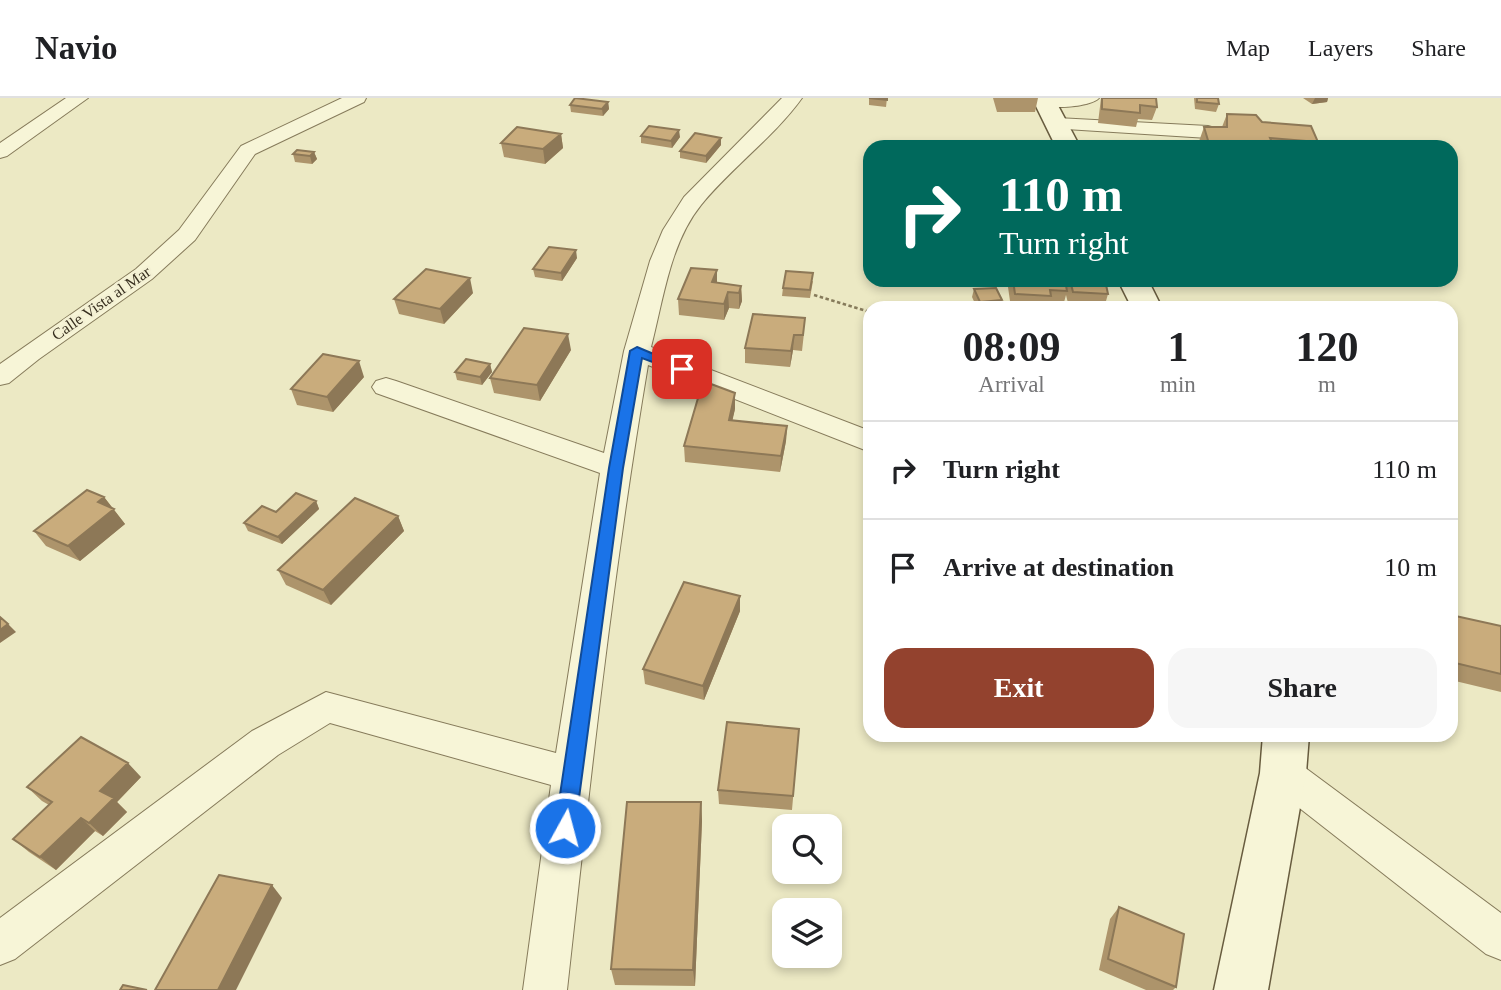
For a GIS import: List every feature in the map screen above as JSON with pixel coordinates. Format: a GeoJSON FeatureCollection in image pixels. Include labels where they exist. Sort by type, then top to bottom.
{"type":"FeatureCollection","features":[{"type":"Feature","properties":{"kind":"main road"},"geometry":{"type":"LineString","coordinates":[[1044,100],[1064,140]]}},
{"type":"Feature","properties":{"kind":"main road"},"geometry":{"type":"LineString","coordinates":[[1241,990],[1284,754]]}},
{"type":"Feature","properties":{"kind":"street"},"geometry":{"type":"LineString","coordinates":[[0,152],[79,98]]}},
{"type":"Feature","properties":{"kind":"street","name":"Calle Vista al Mar"},"geometry":{"type":"LineString","coordinates":[[0,377],[144,274],[187,234],[248,150],[357,98]]}},
{"type":"Feature","properties":{"kind":"street"},"geometry":{"type":"LineString","coordinates":[[545,990],[572,774],[616,468],[637,351],[662,261],[674,230],[692,202],[793,98]]}},
{"type":"Feature","properties":{"kind":"street"},"geometry":{"type":"LineString","coordinates":[[1044,100],[1090,98]]}},
{"type":"Feature","properties":{"kind":"street"},"geometry":{"type":"LineString","coordinates":[[1056,124],[1208,132]]}},
{"type":"Feature","properties":{"kind":"street"},"geometry":{"type":"LineString","coordinates":[[637,351],[863,439]]}},
{"type":"Feature","properties":{"kind":"street"},"geometry":{"type":"LineString","coordinates":[[386,387],[616,468]]}},
{"type":"Feature","properties":{"kind":"street"},"geometry":{"type":"LineString","coordinates":[[0,944],[265,743],[326,707],[572,774]]}},
{"type":"Feature","properties":{"kind":"street"},"geometry":{"type":"LineString","coordinates":[[1284,754],[1501,939]]}},
{"type":"Feature","properties":{"kind":"path"},"geometry":{"type":"LineString","coordinates":[[814,295],[863,310]]}},
{"type":"Feature","properties":{"kind":"building"},"geometry":{"type":"Polygon","coordinates":[[[575,98],[608,102],[602,109],[570,105],[575,98]]]}},
{"type":"Feature","properties":{"kind":"building"},"geometry":{"type":"Polygon","coordinates":[[[1102,98],[1156,98],[1157,107],[1140,105],[1140,113],[1102,109],[1102,98]]]}},
{"type":"Feature","properties":{"kind":"building"},"geometry":{"type":"Polygon","coordinates":[[[1197,98],[1218,98],[1219,104],[1197,102],[1197,98]]]}},
{"type":"Feature","properties":{"kind":"building"},"geometry":{"type":"Polygon","coordinates":[[[1227,114],[1256,115],[1262,122],[1311,126],[1317,140],[1208,140],[1204,127],[1227,127],[1227,114]]]}},
{"type":"Feature","properties":{"kind":"building"},"geometry":{"type":"Polygon","coordinates":[[[649,126],[679,130],[671,141],[641,136],[649,126]]]}},
{"type":"Feature","properties":{"kind":"building"},"geometry":{"type":"Polygon","coordinates":[[[517,127],[561,134],[543,149],[501,143],[517,127]]]}},
{"type":"Feature","properties":{"kind":"building"},"geometry":{"type":"Polygon","coordinates":[[[695,133],[721,138],[706,156],[680,151],[695,133]]]}},
{"type":"Feature","properties":{"kind":"building"},"geometry":{"type":"Polygon","coordinates":[[[297,150],[314,152],[310,156],[293,154],[297,150]]]}},
{"type":"Feature","properties":{"kind":"building"},"geometry":{"type":"Polygon","coordinates":[[[549,247],[576,250],[561,273],[533,269],[549,247]]]}},
{"type":"Feature","properties":{"kind":"building"},"geometry":{"type":"Polygon","coordinates":[[[691,268],[717,270],[712,282],[741,286],[739,293],[728,292],[724,304],[678,299],[691,268]]]}},
{"type":"Feature","properties":{"kind":"building"},"geometry":{"type":"Polygon","coordinates":[[[426,269],[470,278],[440,309],[394,299],[426,269]]]}},
{"type":"Feature","properties":{"kind":"building"},"geometry":{"type":"Polygon","coordinates":[[[786,271],[813,273],[810,290],[783,288],[786,271]]]}},
{"type":"Feature","properties":{"kind":"building"},"geometry":{"type":"Polygon","coordinates":[[[1014,287],[1066,287],[1067,291],[1050,290],[1051,296],[1015,294],[1014,287]]]}},
{"type":"Feature","properties":{"kind":"building"},"geometry":{"type":"Polygon","coordinates":[[[1072,287],[1106,287],[1108,294],[1073,292],[1072,287]]]}},
{"type":"Feature","properties":{"kind":"building"},"geometry":{"type":"Polygon","coordinates":[[[996,288],[1002,300],[980,301],[974,289],[996,288]]]}},
{"type":"Feature","properties":{"kind":"building"},"geometry":{"type":"Polygon","coordinates":[[[753,314],[805,318],[803,335],[794,335],[791,351],[745,348],[753,314]]]}},
{"type":"Feature","properties":{"kind":"building"},"geometry":{"type":"Polygon","coordinates":[[[524,328],[568,334],[537,385],[490,378],[524,328]]]}},
{"type":"Feature","properties":{"kind":"building"},"geometry":{"type":"Polygon","coordinates":[[[323,354],[359,361],[327,397],[291,389],[323,354]]]}},
{"type":"Feature","properties":{"kind":"building"},"geometry":{"type":"Polygon","coordinates":[[[466,359],[490,364],[480,377],[455,372],[466,359]]]}},
{"type":"Feature","properties":{"kind":"building"},"geometry":{"type":"Polygon","coordinates":[[[703,381],[735,393],[729,420],[787,426],[781,456],[684,446],[703,381]]]}},
{"type":"Feature","properties":{"kind":"building"},"geometry":{"type":"Polygon","coordinates":[[[87,490],[104,497],[98,502],[114,509],[68,546],[34,531],[87,490]]]}},
{"type":"Feature","properties":{"kind":"building"},"geometry":{"type":"Polygon","coordinates":[[[296,493],[316,501],[278,537],[244,523],[262,506],[276,512],[296,493]]]}},
{"type":"Feature","properties":{"kind":"building"},"geometry":{"type":"Polygon","coordinates":[[[355,498],[398,516],[323,590],[278,570],[355,498]]]}},
{"type":"Feature","properties":{"kind":"building"},"geometry":{"type":"Polygon","coordinates":[[[684,582],[740,596],[703,686],[643,669],[684,582]]]}},
{"type":"Feature","properties":{"kind":"building"},"geometry":{"type":"Polygon","coordinates":[[[0,617],[8,624],[0,630],[0,617]]]}},
{"type":"Feature","properties":{"kind":"building"},"geometry":{"type":"Polygon","coordinates":[[[1458,617],[1501,626],[1501,674],[1458,664],[1458,617]]]}},
{"type":"Feature","properties":{"kind":"building"},"geometry":{"type":"Polygon","coordinates":[[[727,722],[799,729],[793,796],[718,790],[727,722]]]}},
{"type":"Feature","properties":{"kind":"building"},"geometry":{"type":"Polygon","coordinates":[[[81,737],[128,763],[100,791],[114,798],[89,823],[81,818],[40,857],[13,839],[52,802],[27,787],[81,737]]]}},
{"type":"Feature","properties":{"kind":"building"},"geometry":{"type":"Polygon","coordinates":[[[627,802],[701,802],[693,970],[611,969],[627,802]]]}},
{"type":"Feature","properties":{"kind":"building"},"geometry":{"type":"Polygon","coordinates":[[[219,875],[272,885],[218,990],[155,990],[219,875]]]}},
{"type":"Feature","properties":{"kind":"building"},"geometry":{"type":"Polygon","coordinates":[[[1119,907],[1184,934],[1176,987],[1108,959],[1119,907]]]}},
{"type":"Feature","properties":{"kind":"building"},"geometry":{"type":"Polygon","coordinates":[[[123,985],[147,990],[120,990],[123,985]]]}},
{"type":"Feature","properties":{"kind":"route"},"geometry":{"type":"LineString","coordinates":[[565,828],[616,468],[637,351],[682,369]]}}]}
